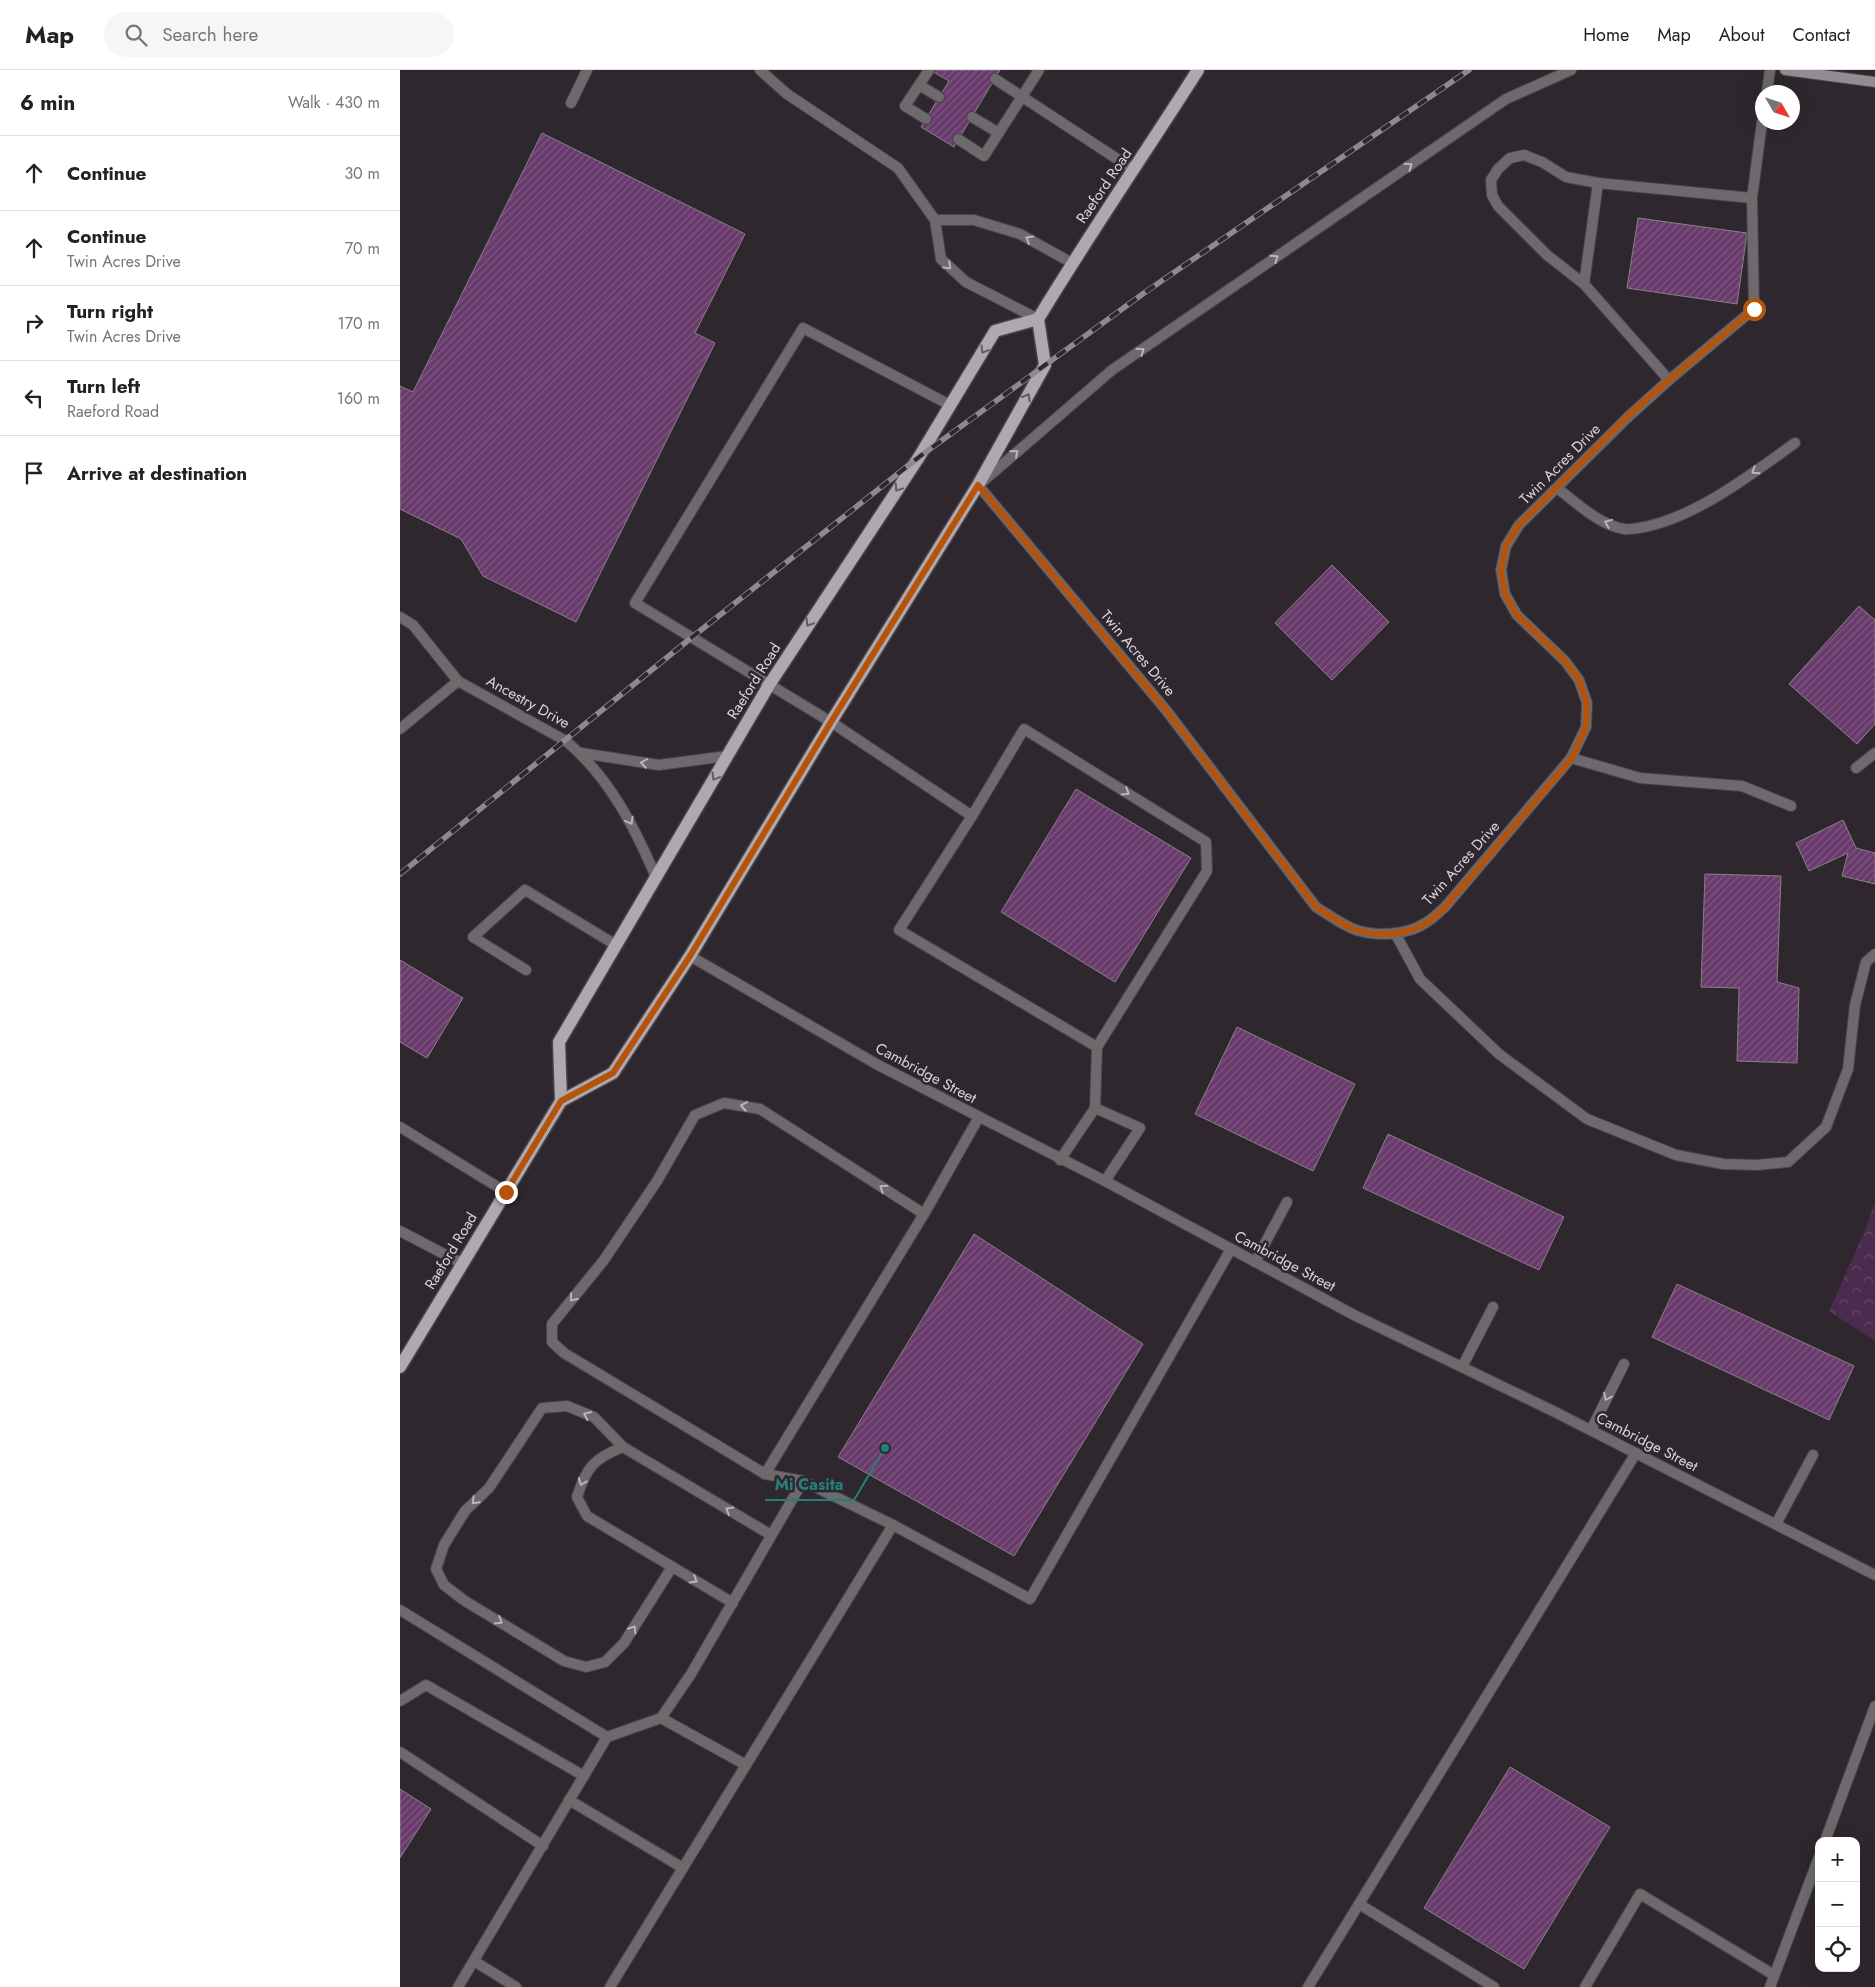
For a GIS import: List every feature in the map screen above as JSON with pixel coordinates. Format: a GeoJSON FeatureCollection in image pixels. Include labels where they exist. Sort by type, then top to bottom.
{"type":"FeatureCollection","features":[{"type":"Feature","properties":{"kind":"main road","name":"Raeford Road"},"geometry":{"type":"LineString","coordinates":[[400,1367],[561,1101],[559,1042],[769,685],[919,457],[995,331],[1038,319],[1072,263],[1198,70]]}},
{"type":"Feature","properties":{"kind":"main road"},"geometry":{"type":"LineString","coordinates":[[1785,70],[1875,82]]}},
{"type":"Feature","properties":{"kind":"main road"},"geometry":{"type":"LineString","coordinates":[[561,1101],[613,1073],[690,956],[831,722],[978,485],[1045,365],[1038,319]]}},
{"type":"Feature","properties":{"kind":"street"},"geometry":{"type":"LineString","coordinates":[[571,103],[587,70]]}},
{"type":"Feature","properties":{"kind":"street"},"geometry":{"type":"LineString","coordinates":[[926,119],[905,106],[930,70]]}},
{"type":"Feature","properties":{"kind":"street"},"geometry":{"type":"LineString","coordinates":[[958,139],[984,156],[1039,70]]}},
{"type":"Feature","properties":{"kind":"street"},"geometry":{"type":"LineString","coordinates":[[978,485],[1112,370],[1506,99],[1571,70]]}},
{"type":"Feature","properties":{"kind":"street"},"geometry":{"type":"LineString","coordinates":[[1768,85],[1770,70]]}},
{"type":"Feature","properties":{"kind":"street"},"geometry":{"type":"LineString","coordinates":[[762,71],[787,94],[898,168],[935,220],[941,259],[966,282],[1038,319]]}},
{"type":"Feature","properties":{"kind":"street"},"geometry":{"type":"LineString","coordinates":[[995,79],[1134,170]]}},
{"type":"Feature","properties":{"kind":"street"},"geometry":{"type":"LineString","coordinates":[[920,85],[939,97]]}},
{"type":"Feature","properties":{"kind":"street"},"geometry":{"type":"LineString","coordinates":[[972,117],[999,133]]}},
{"type":"Feature","properties":{"kind":"street"},"geometry":{"type":"LineString","coordinates":[[1669,380],[1584,284],[1547,255],[1498,206],[1492,195],[1491,180],[1498,169],[1510,158],[1524,155],[1542,162],[1566,176],[1598,183],[1752,198],[1761,130]]}},
{"type":"Feature","properties":{"kind":"street"},"geometry":{"type":"LineString","coordinates":[[1584,284],[1598,183]]}},
{"type":"Feature","properties":{"kind":"street","name":"Twin Acres Drive"},"geometry":{"type":"LineString","coordinates":[[978,485],[1166,710],[1316,907],[1356,930],[1380,934],[1405,932],[1427,923],[1445,907],[1572,758],[1586,727],[1587,703],[1579,680],[1565,661],[1517,615],[1505,594],[1501,570],[1506,546],[1519,525],[1628,416],[1754,309],[1752,198]]}},
{"type":"Feature","properties":{"kind":"street"},"geometry":{"type":"LineString","coordinates":[[935,220],[974,220],[1020,234],[1072,263]]}},
{"type":"Feature","properties":{"kind":"street"},"geometry":{"type":"LineString","coordinates":[[950,406],[803,328],[635,603],[831,722],[972,816]]}},
{"type":"Feature","properties":{"kind":"street"},"geometry":{"type":"LineString","coordinates":[[1557,488],[1598,519],[1625,530],[1654,526],[1720,494],[1795,443]]}},
{"type":"Feature","properties":{"kind":"street","name":"Ancestry Drive"},"geometry":{"type":"LineString","coordinates":[[400,617],[414,625],[458,680],[566,741],[581,753],[619,802],[638,836],[656,877]]}},
{"type":"Feature","properties":{"kind":"street"},"geometry":{"type":"LineString","coordinates":[[400,729],[458,680]]}},
{"type":"Feature","properties":{"kind":"street"},"geometry":{"type":"LineString","coordinates":[[1060,1160],[1095,1108],[1098,1047],[1207,871],[1206,842],[1024,729],[972,816],[899,930],[1098,1047]]}},
{"type":"Feature","properties":{"kind":"street","name":"Ancestry Drive"},"geometry":{"type":"LineString","coordinates":[[581,753],[659,765],[727,756]]}},
{"type":"Feature","properties":{"kind":"street"},"geometry":{"type":"LineString","coordinates":[[1856,768],[1875,753]]}},
{"type":"Feature","properties":{"kind":"street"},"geometry":{"type":"LineString","coordinates":[[1572,758],[1640,778],[1742,786],[1791,806]]}},
{"type":"Feature","properties":{"kind":"street"},"geometry":{"type":"LineString","coordinates":[[526,970],[473,937],[525,890],[616,945]]}},
{"type":"Feature","properties":{"kind":"street"},"geometry":{"type":"LineString","coordinates":[[1395,933],[1420,979],[1499,1054],[1587,1119],[1676,1154],[1723,1164],[1757,1165],[1788,1162],[1826,1127],[1848,1069],[1855,1005],[1866,962],[1875,954]]}},
{"type":"Feature","properties":{"kind":"street","name":"Cambridge Street"},"geometry":{"type":"LineString","coordinates":[[690,956],[878,1065],[1060,1160],[1105,1181],[1354,1315],[1591,1430],[1875,1575]]}},
{"type":"Feature","properties":{"kind":"street"},"geometry":{"type":"LineString","coordinates":[[924,1214],[760,1109],[724,1103],[695,1114],[657,1181],[604,1260],[552,1324],[552,1342],[564,1353],[765,1474],[803,1481],[893,1525],[1030,1599],[1231,1249]]}},
{"type":"Feature","properties":{"kind":"street"},"geometry":{"type":"LineString","coordinates":[[1095,1108],[1140,1128],[1105,1181]]}},
{"type":"Feature","properties":{"kind":"street"},"geometry":{"type":"LineString","coordinates":[[765,1474],[924,1214],[979,1117]]}},
{"type":"Feature","properties":{"kind":"street"},"geometry":{"type":"LineString","coordinates":[[400,1127],[506,1192]]}},
{"type":"Feature","properties":{"kind":"street"},"geometry":{"type":"LineString","coordinates":[[1254,1262],[1287,1202]]}},
{"type":"Feature","properties":{"kind":"street"},"geometry":{"type":"LineString","coordinates":[[400,1231],[463,1264]]}},
{"type":"Feature","properties":{"kind":"street"},"geometry":{"type":"LineString","coordinates":[[1462,1367],[1493,1307]]}},
{"type":"Feature","properties":{"kind":"street"},"geometry":{"type":"LineString","coordinates":[[1591,1430],[1624,1364]]}},
{"type":"Feature","properties":{"kind":"street"},"geometry":{"type":"LineString","coordinates":[[672,1567],[624,1643],[604,1662],[586,1667],[564,1661],[465,1601],[444,1585],[436,1569],[444,1545],[465,1511],[489,1488],[542,1408],[567,1406],[594,1417],[623,1447],[771,1535]]}},
{"type":"Feature","properties":{"kind":"street"},"geometry":{"type":"LineString","coordinates":[[623,1447],[605,1454],[584,1475],[576,1497],[586,1516],[733,1603]]}},
{"type":"Feature","properties":{"kind":"street"},"geometry":{"type":"LineString","coordinates":[[1308,1987],[1636,1453]]}},
{"type":"Feature","properties":{"kind":"street"},"geometry":{"type":"LineString","coordinates":[[1776,1524],[1813,1455]]}},
{"type":"Feature","properties":{"kind":"street"},"geometry":{"type":"LineString","coordinates":[[458,1987],[607,1737],[661,1718],[691,1674],[803,1481]]}},
{"type":"Feature","properties":{"kind":"street"},"geometry":{"type":"LineString","coordinates":[[610,1987],[893,1525]]}},
{"type":"Feature","properties":{"kind":"street"},"geometry":{"type":"LineString","coordinates":[[400,1610],[607,1737]]}},
{"type":"Feature","properties":{"kind":"street"},"geometry":{"type":"LineString","coordinates":[[400,1701],[426,1685],[584,1776]]}},
{"type":"Feature","properties":{"kind":"street"},"geometry":{"type":"LineString","coordinates":[[1826,1837],[1875,1706]]}},
{"type":"Feature","properties":{"kind":"street"},"geometry":{"type":"LineString","coordinates":[[661,1718],[746,1765]]}},
{"type":"Feature","properties":{"kind":"street"},"geometry":{"type":"LineString","coordinates":[[400,1752],[543,1846]]}},
{"type":"Feature","properties":{"kind":"street"},"geometry":{"type":"LineString","coordinates":[[569,1800],[683,1868]]}},
{"type":"Feature","properties":{"kind":"street"},"geometry":{"type":"LineString","coordinates":[[1770,1987],[1815,1867]]}},
{"type":"Feature","properties":{"kind":"street"},"geometry":{"type":"LineString","coordinates":[[1584,1987],[1640,1894],[1774,1975]]}},
{"type":"Feature","properties":{"kind":"street"},"geometry":{"type":"LineString","coordinates":[[1359,1904],[1494,1987]]}},
{"type":"Feature","properties":{"kind":"street"},"geometry":{"type":"LineString","coordinates":[[474,1961],[516,1987]]}},
{"type":"Feature","properties":{"kind":"green space"},"geometry":{"type":"Polygon","coordinates":[[[1875,1201],[1875,1341],[1829,1311],[1866,1228],[1875,1201]]]}},
{"type":"Feature","properties":{"kind":"building"},"geometry":{"type":"Polygon","coordinates":[[[930,70],[1000,70],[954,147],[921,127],[949,81],[930,70]]]}},
{"type":"Feature","properties":{"kind":"building"},"geometry":{"type":"Polygon","coordinates":[[[542,133],[745,234],[695,333],[715,343],[576,622],[483,576],[461,539],[400,509],[400,386],[413,392],[542,133]]]}},
{"type":"Feature","properties":{"kind":"building"},"geometry":{"type":"Polygon","coordinates":[[[1638,218],[1747,233],[1737,304],[1627,288],[1638,218]]]}},
{"type":"Feature","properties":{"kind":"building"},"geometry":{"type":"Polygon","coordinates":[[[1332,565],[1389,622],[1332,680],[1275,623],[1332,565]]]}},
{"type":"Feature","properties":{"kind":"building"},"geometry":{"type":"Polygon","coordinates":[[[1859,606],[1875,620],[1875,724],[1857,744],[1789,684],[1859,606]]]}},
{"type":"Feature","properties":{"kind":"building"},"geometry":{"type":"Polygon","coordinates":[[[1076,789],[1191,858],[1115,982],[1001,912],[1076,789]]]}},
{"type":"Feature","properties":{"kind":"building"},"geometry":{"type":"Polygon","coordinates":[[[1843,820],[1856,848],[1875,853],[1875,884],[1842,876],[1848,853],[1809,871],[1796,843],[1843,820]]]}},
{"type":"Feature","properties":{"kind":"building"},"geometry":{"type":"Polygon","coordinates":[[[1705,874],[1781,876],[1777,982],[1799,988],[1797,1063],[1737,1061],[1739,988],[1701,987],[1705,874]]]}},
{"type":"Feature","properties":{"kind":"building"},"geometry":{"type":"Polygon","coordinates":[[[400,960],[463,998],[427,1058],[400,1042],[400,960]]]}},
{"type":"Feature","properties":{"kind":"building"},"geometry":{"type":"Polygon","coordinates":[[[1237,1027],[1355,1084],[1313,1171],[1195,1114],[1237,1027]]]}},
{"type":"Feature","properties":{"kind":"building"},"geometry":{"type":"Polygon","coordinates":[[[1388,1134],[1564,1217],[1539,1270],[1363,1188],[1388,1134]]]}},
{"type":"Feature","properties":{"kind":"building"},"geometry":{"type":"Polygon","coordinates":[[[974,1234],[1143,1344],[1014,1556],[838,1457],[974,1234]]]}},
{"type":"Feature","properties":{"kind":"building"},"geometry":{"type":"Polygon","coordinates":[[[1677,1284],[1854,1366],[1829,1420],[1652,1337],[1677,1284]]]}},
{"type":"Feature","properties":{"kind":"building"},"geometry":{"type":"Polygon","coordinates":[[[1510,1767],[1610,1827],[1524,1969],[1424,1908],[1510,1767]]]}},
{"type":"Feature","properties":{"kind":"building"},"geometry":{"type":"Polygon","coordinates":[[[400,1789],[431,1809],[400,1858],[400,1789]]]}},
{"type":"Feature","properties":{"kind":"railway"},"geometry":{"type":"LineString","coordinates":[[400,874],[691,638],[919,457],[1144,293],[1469,70]]}},
{"type":"Feature","properties":{"kind":"place","name":"Mi Casita"},"geometry":{"type":"Point","coordinates":[885,1448]}},
{"type":"Feature","properties":{"kind":"route"},"geometry":{"type":"LineString","coordinates":[[506,1192],[561,1101],[613,1073],[690,956],[831,722],[890,630],[978,485],[1166,710],[1316,907],[1356,930],[1380,934],[1405,932],[1427,923],[1445,907],[1572,758],[1586,727],[1587,703],[1579,680],[1565,661],[1517,615],[1505,594],[1501,570],[1506,546],[1519,525],[1628,416],[1754,309]]}}]}
